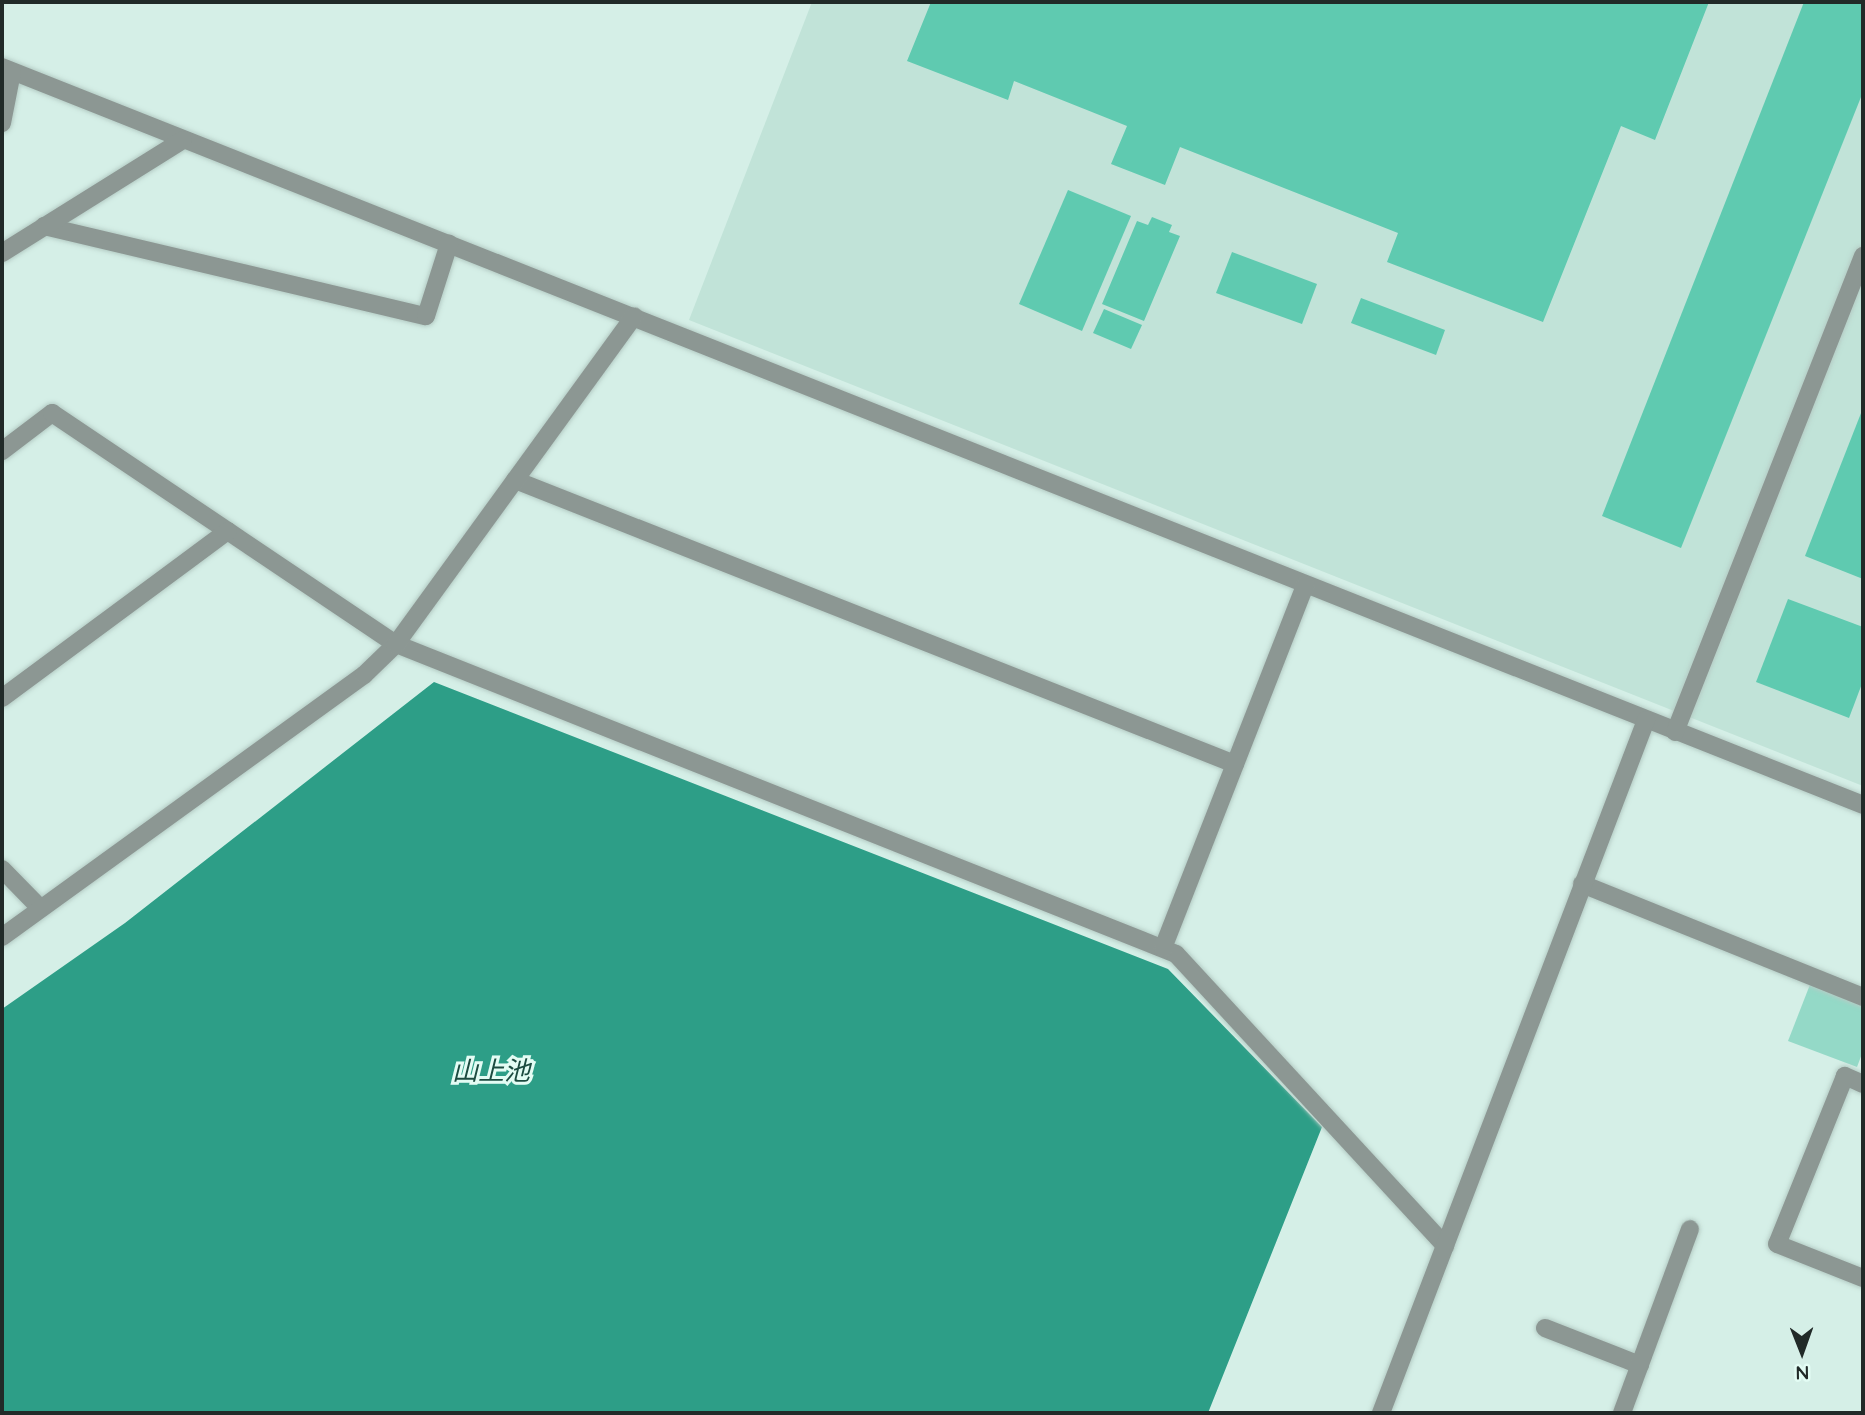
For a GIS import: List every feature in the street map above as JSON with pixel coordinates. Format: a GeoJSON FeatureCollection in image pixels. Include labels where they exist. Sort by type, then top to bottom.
{"type":"FeatureCollection","features":[{"type":"Feature","properties":{"kind":"street"},"geometry":{"type":"LineString","coordinates":[[2,123],[7,69],[1863,805]]}},
{"type":"Feature","properties":{"kind":"street"},"geometry":{"type":"LineString","coordinates":[[2,253],[183,140]]}},
{"type":"Feature","properties":{"kind":"street"},"geometry":{"type":"LineString","coordinates":[[44,226],[426,316],[449,244]]}},
{"type":"Feature","properties":{"kind":"street"},"geometry":{"type":"LineString","coordinates":[[1675,732],[1863,256]]}},
{"type":"Feature","properties":{"kind":"street"},"geometry":{"type":"LineString","coordinates":[[2,937],[364,675],[396,644],[634,316]]}},
{"type":"Feature","properties":{"kind":"street"},"geometry":{"type":"LineString","coordinates":[[2,451],[52,413],[396,644],[1176,954],[1445,1246]]}},
{"type":"Feature","properties":{"kind":"street"},"geometry":{"type":"LineString","coordinates":[[515,480],[1235,764]]}},
{"type":"Feature","properties":{"kind":"street"},"geometry":{"type":"LineString","coordinates":[[2,698],[228,531]]}},
{"type":"Feature","properties":{"kind":"street"},"geometry":{"type":"LineString","coordinates":[[1163,948],[1305,585]]}},
{"type":"Feature","properties":{"kind":"street"},"geometry":{"type":"LineString","coordinates":[[1381,1413],[1646,720]]}},
{"type":"Feature","properties":{"kind":"street"},"geometry":{"type":"LineString","coordinates":[[2,869],[40,908]]}},
{"type":"Feature","properties":{"kind":"street"},"geometry":{"type":"LineString","coordinates":[[1582,884],[1863,997]]}},
{"type":"Feature","properties":{"kind":"street"},"geometry":{"type":"LineString","coordinates":[[1863,1084],[1845,1076],[1776,1244],[1863,1278]]}},
{"type":"Feature","properties":{"kind":"street"},"geometry":{"type":"LineString","coordinates":[[1622,1413],[1690,1229]]}},
{"type":"Feature","properties":{"kind":"street"},"geometry":{"type":"LineString","coordinates":[[1545,1328],[1640,1365]]}},
{"type":"Feature","properties":{"kind":"shaded area"},"geometry":{"type":"Polygon","coordinates":[[[812,2],[1863,2],[1863,786],[689,320],[812,2]]]}},
{"type":"Feature","properties":{"kind":"shaded area"},"geometry":{"type":"Polygon","coordinates":[[[1811,982],[1863,1004],[1863,1051],[1857,1067],[1788,1041],[1811,982]]]}},
{"type":"Feature","properties":{"kind":"water","name":"山上池"},"geometry":{"type":"Polygon","coordinates":[[[434,682],[1168,969],[1322,1127],[1208,1413],[2,1413],[2,1009],[125,923],[434,682]]]}},
{"type":"Feature","properties":{"kind":"building"},"geometry":{"type":"Polygon","coordinates":[[[931,2],[1709,2],[1655,140],[1621,126],[1543,322],[1387,262],[1398,233],[1180,147],[1165,185],[1111,164],[1127,126],[1014,81],[1008,100],[907,61],[931,2]]]}},
{"type":"Feature","properties":{"kind":"building"},"geometry":{"type":"Polygon","coordinates":[[[1804,2],[1863,2],[1863,92],[1681,548],[1602,516],[1804,2]]]}},
{"type":"Feature","properties":{"kind":"building"},"geometry":{"type":"Polygon","coordinates":[[[1068,190],[1131,216],[1082,331],[1019,304],[1068,190]]]}},
{"type":"Feature","properties":{"kind":"building"},"geometry":{"type":"Polygon","coordinates":[[[1152,217],[1172,225],[1169,232],[1180,236],[1144,321],[1102,304],[1137,221],[1148,225],[1152,217]]]}},
{"type":"Feature","properties":{"kind":"building"},"geometry":{"type":"Polygon","coordinates":[[[1232,252],[1317,284],[1302,324],[1216,293],[1232,252]]]}},
{"type":"Feature","properties":{"kind":"building"},"geometry":{"type":"Polygon","coordinates":[[[1361,298],[1445,330],[1436,355],[1351,323],[1361,298]]]}},
{"type":"Feature","properties":{"kind":"building"},"geometry":{"type":"Polygon","coordinates":[[[1104,309],[1142,325],[1131,349],[1093,333],[1104,309]]]}},
{"type":"Feature","properties":{"kind":"building"},"geometry":{"type":"Polygon","coordinates":[[[1863,408],[1863,579],[1805,556],[1863,408]]]}},
{"type":"Feature","properties":{"kind":"building"},"geometry":{"type":"Polygon","coordinates":[[[1788,599],[1863,627],[1863,681],[1849,718],[1756,682],[1788,599]]]}}]}
